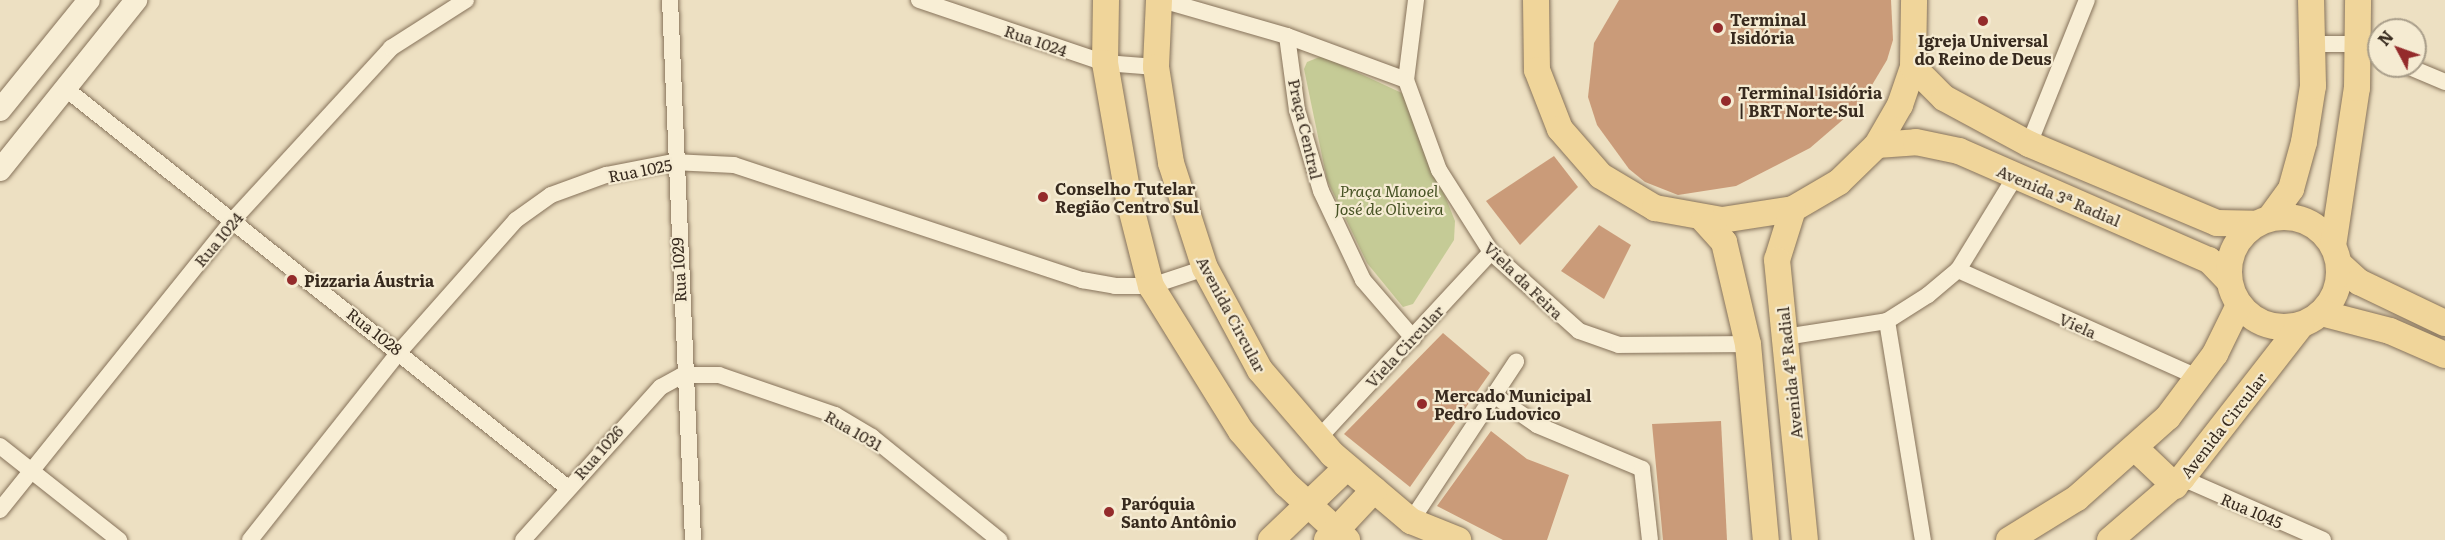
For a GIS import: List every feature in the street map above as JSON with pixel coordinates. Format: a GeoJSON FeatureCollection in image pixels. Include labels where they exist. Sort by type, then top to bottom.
{"type":"FeatureCollection","features":[{"type":"Feature","properties":{"kind":"main road"},"geometry":{"type":"LineString","coordinates":[[0,110],[89,0]]}},
{"type":"Feature","properties":{"kind":"main road"},"geometry":{"type":"LineString","coordinates":[[0,170],[136,0]]}},
{"type":"Feature","properties":{"kind":"main road"},"geometry":{"type":"LineString","coordinates":[[1106,0],[1105,63],[1129,200],[1151,286],[1241,431],[1336,537],[1374,490]]}},
{"type":"Feature","properties":{"kind":"main road","name":"Avenida Circular"},"geometry":{"type":"LineString","coordinates":[[1161,0],[1156,67],[1171,163],[1204,268],[1260,370],[1317,440],[1347,467],[1411,521],[1458,540]]}},
{"type":"Feature","properties":{"kind":"main road"},"geometry":{"type":"LineString","coordinates":[[1533,2],[1537,70],[1560,129],[1600,176],[1655,208],[1704,220],[1793,209],[1839,182],[1877,144],[1900,105],[1913,67],[1914,0]]}},
{"type":"Feature","properties":{"kind":"main road"},"geometry":{"type":"LineString","coordinates":[[2311,0],[2315,44],[2299,164],[2291,189],[2263,221],[2234,248],[2229,281],[2239,305],[2265,324],[2311,319],[2390,331],[2445,355]]}},
{"type":"Feature","properties":{"kind":"main road"},"geometry":{"type":"LineString","coordinates":[[2358,0],[2367,38]]}},
{"type":"Feature","properties":{"kind":"main road"},"geometry":{"type":"LineString","coordinates":[[1913,67],[1944,98],[2029,144],[2217,223],[2305,221],[2359,282],[2445,323]]}},
{"type":"Feature","properties":{"kind":"main road"},"geometry":{"type":"LineString","coordinates":[[2311,319],[2332,299],[2336,255],[2367,69]]}},
{"type":"Feature","properties":{"kind":"main road","name":"Avenida 3ª Radial"},"geometry":{"type":"LineString","coordinates":[[1877,144],[1916,142],[1959,151],[2014,177],[2209,260],[2229,281]]}},
{"type":"Feature","properties":{"kind":"main road","name":"Avenida 4ª Radial"},"geometry":{"type":"LineString","coordinates":[[1793,209],[1778,260],[1806,540]]}},
{"type":"Feature","properties":{"kind":"main road"},"geometry":{"type":"LineString","coordinates":[[1704,220],[1724,242],[1748,344],[1766,540]]}},
{"type":"Feature","properties":{"kind":"main road"},"geometry":{"type":"LineString","coordinates":[[2009,540],[2077,498],[2136,449],[2199,378],[2239,305]]}},
{"type":"Feature","properties":{"kind":"main road","name":"Avenida Circular"},"geometry":{"type":"LineString","coordinates":[[2109,540],[2178,482],[2311,319]]}},
{"type":"Feature","properties":{"kind":"main road"},"geometry":{"type":"LineString","coordinates":[[2136,449],[2178,482]]}},
{"type":"Feature","properties":{"kind":"main road"},"geometry":{"type":"LineString","coordinates":[[1271,540],[1347,467]]}},
{"type":"Feature","properties":{"kind":"street","name":"Rua 1024"},"geometry":{"type":"LineString","coordinates":[[0,510],[233,220],[391,48],[466,0]]}},
{"type":"Feature","properties":{"kind":"street","name":"Rua 1029"},"geometry":{"type":"LineString","coordinates":[[670,0],[683,375],[693,540]]}},
{"type":"Feature","properties":{"kind":"street","name":"Rua 1024"},"geometry":{"type":"LineString","coordinates":[[919,0],[1105,63],[1156,67]]}},
{"type":"Feature","properties":{"kind":"street"},"geometry":{"type":"LineString","coordinates":[[1161,0],[1287,36],[1406,80]]}},
{"type":"Feature","properties":{"kind":"street","name":"Viela da Feira"},"geometry":{"type":"LineString","coordinates":[[1416,0],[1406,80],[1439,170],[1491,252],[1579,331],[1619,345],[1748,344]]}},
{"type":"Feature","properties":{"kind":"street"},"geometry":{"type":"LineString","coordinates":[[2029,144],[2087,0]]}},
{"type":"Feature","properties":{"kind":"street","name":"Praça Central"},"geometry":{"type":"LineString","coordinates":[[1287,36],[1298,110],[1321,191],[1363,280],[1413,338]]}},
{"type":"Feature","properties":{"kind":"street"},"geometry":{"type":"LineString","coordinates":[[2315,44],[2367,51]]}},
{"type":"Feature","properties":{"kind":"street"},"geometry":{"type":"LineString","coordinates":[[2427,74],[2445,82]]}},
{"type":"Feature","properties":{"kind":"street","name":"Rua 1028"},"geometry":{"type":"LineString","coordinates":[[66,89],[400,351],[567,488]]}},
{"type":"Feature","properties":{"kind":"street","name":"Rua 1025"},"geometry":{"type":"LineString","coordinates":[[250,540],[400,351],[516,220],[552,195],[606,175],[674,162],[734,165],[1082,280],[1151,286],[1204,268]]}},
{"type":"Feature","properties":{"kind":"street"},"geometry":{"type":"LineString","coordinates":[[1785,337],[1887,321],[1958,270],[2014,177]]}},
{"type":"Feature","properties":{"kind":"street","name":"Viela Circular"},"geometry":{"type":"LineString","coordinates":[[1317,440],[1491,252]]}},
{"type":"Feature","properties":{"kind":"street","name":"Viela"},"geometry":{"type":"LineString","coordinates":[[1958,270],[2199,378]]}},
{"type":"Feature","properties":{"kind":"street"},"geometry":{"type":"LineString","coordinates":[[1887,321],[1923,540]]}},
{"type":"Feature","properties":{"kind":"street"},"geometry":{"type":"LineString","coordinates":[[1411,521],[1516,362]]}},
{"type":"Feature","properties":{"kind":"street","name":"Rua 1026"},"geometry":{"type":"LineString","coordinates":[[523,540],[636,408],[683,375]]}},
{"type":"Feature","properties":{"kind":"street","name":"Rua 1031"},"geometry":{"type":"LineString","coordinates":[[683,375],[719,375],[834,415],[872,437],[999,540]]}},
{"type":"Feature","properties":{"kind":"street"},"geometry":{"type":"LineString","coordinates":[[1495,396],[1537,425],[1642,469],[1650,540]]}},
{"type":"Feature","properties":{"kind":"street"},"geometry":{"type":"LineString","coordinates":[[0,446],[119,540]]}},
{"type":"Feature","properties":{"kind":"street","name":"Rua 1045"},"geometry":{"type":"LineString","coordinates":[[2178,482],[2323,540]]}},
{"type":"Feature","properties":{"kind":"green space","name":"Praça Manoel José de Oliveira"},"geometry":{"type":"Polygon","coordinates":[[[1322,56],[1404,94],[1455,221],[1454,240],[1413,304],[1403,307],[1367,263],[1327,180],[1304,69],[1307,62],[1322,56]]]}},
{"type":"Feature","properties":{"kind":"building","name":"Terminal Isidória | BRT Norte-Sul"},"geometry":{"type":"Polygon","coordinates":[[[1619,0],[1891,0],[1893,40],[1887,60],[1860,105],[1810,148],[1736,186],[1678,195],[1645,182],[1629,169],[1597,125],[1588,97],[1594,43],[1619,0]]]}},
{"type":"Feature","properties":{"kind":"building"},"geometry":{"type":"Polygon","coordinates":[[[1554,156],[1578,187],[1520,245],[1486,201],[1554,156]]]}},
{"type":"Feature","properties":{"kind":"building"},"geometry":{"type":"Polygon","coordinates":[[[1599,225],[1631,245],[1604,299],[1561,271],[1599,225]]]}},
{"type":"Feature","properties":{"kind":"building","name":"Mercado Municipal Pedro Ludovico"},"geometry":{"type":"Polygon","coordinates":[[[1443,333],[1490,373],[1410,487],[1344,434],[1443,333]]]}},
{"type":"Feature","properties":{"kind":"building"},"geometry":{"type":"Polygon","coordinates":[[[1721,421],[1727,540],[1663,540],[1652,424],[1721,421]]]}},
{"type":"Feature","properties":{"kind":"building"},"geometry":{"type":"Polygon","coordinates":[[[1491,431],[1527,459],[1569,475],[1547,540],[1503,540],[1437,506],[1491,431]]]}},
{"type":"Feature","properties":{"kind":"place","name":"Igreja Universal do Reino de Deus"},"geometry":{"type":"Point","coordinates":[1983,21]}},
{"type":"Feature","properties":{"kind":"place","name":"Terminal Isidória"},"geometry":{"type":"Point","coordinates":[1718,28]}},
{"type":"Feature","properties":{"kind":"place","name":"Terminal Isidória | BRT Norte-Sul"},"geometry":{"type":"Point","coordinates":[1726,101]}},
{"type":"Feature","properties":{"kind":"place","name":"Conselho Tutelar Região Centro Sul"},"geometry":{"type":"Point","coordinates":[1043,197]}},
{"type":"Feature","properties":{"kind":"place","name":"Pizzaria Áustria"},"geometry":{"type":"Point","coordinates":[292,280]}},
{"type":"Feature","properties":{"kind":"place","name":"Mercado Municipal Pedro Ludovico"},"geometry":{"type":"Point","coordinates":[1422,404]}},
{"type":"Feature","properties":{"kind":"place","name":"Paróquia Santo Antônio"},"geometry":{"type":"Point","coordinates":[1109,512]}}]}
